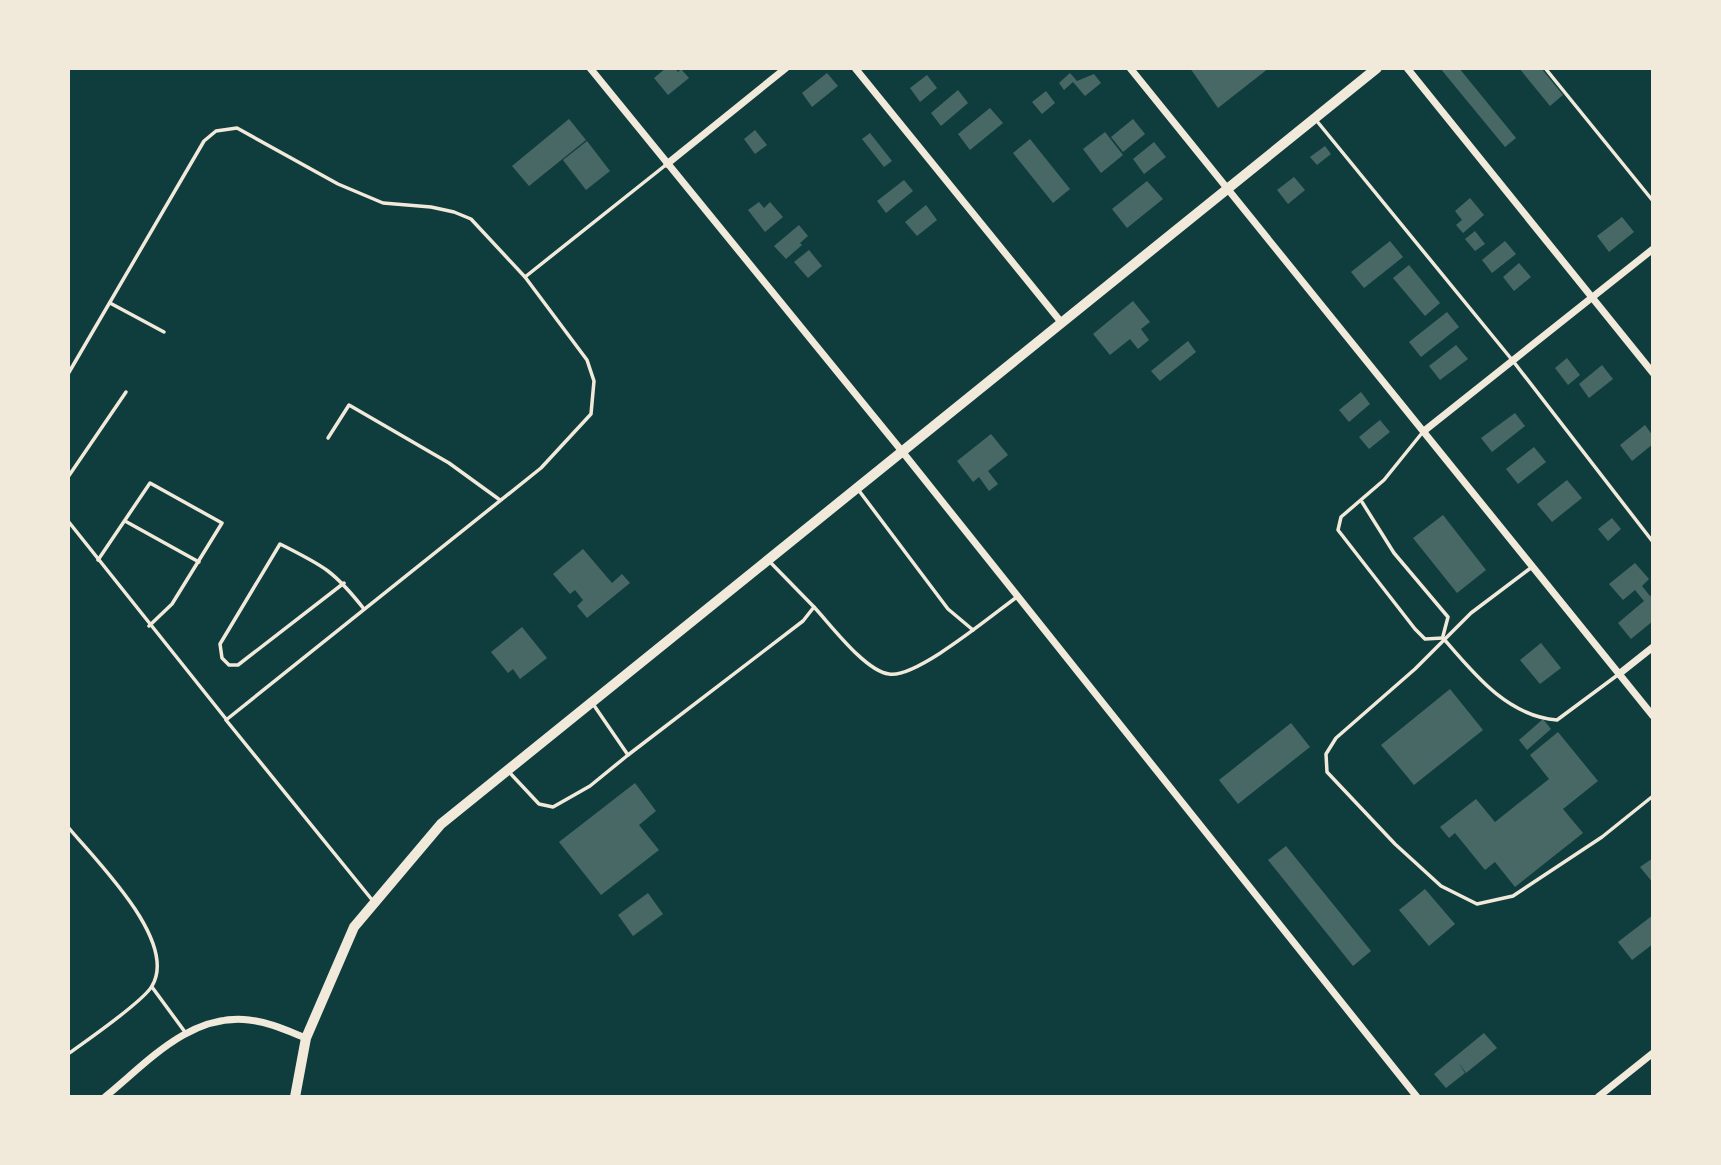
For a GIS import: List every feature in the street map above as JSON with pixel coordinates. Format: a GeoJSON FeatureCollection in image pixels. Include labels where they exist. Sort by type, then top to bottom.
{"type":"FeatureCollection","features":[{"type":"Feature","properties":{"kind":"main road"},"geometry":{"type":"LineString","coordinates":[[295,1097],[306,1038],[354,927],[441,824],[1377,68]]}},
{"type":"Feature","properties":{"kind":"street"},"geometry":{"type":"LineString","coordinates":[[590,68],[901,450],[1416,1097]]}},
{"type":"Feature","properties":{"kind":"street"},"geometry":{"type":"LineString","coordinates":[[667,164],[786,68]]}},
{"type":"Feature","properties":{"kind":"street"},"geometry":{"type":"LineString","coordinates":[[855,68],[1061,322]]}},
{"type":"Feature","properties":{"kind":"street"},"geometry":{"type":"LineString","coordinates":[[1130,68],[1653,716]]}},
{"type":"Feature","properties":{"kind":"street"},"geometry":{"type":"LineString","coordinates":[[1407,68],[1653,373]]}},
{"type":"Feature","properties":{"kind":"street"},"geometry":{"type":"LineString","coordinates":[[1424,431],[1653,249]]}},
{"type":"Feature","properties":{"kind":"street"},"geometry":{"type":"LineString","coordinates":[[1619,674],[1653,647]]}},
{"type":"Feature","properties":{"kind":"street"},"geometry":{"type":"LineString","coordinates":[[105,1097],[185,1032],[218,1020],[252,1020],[306,1038]]}},
{"type":"Feature","properties":{"kind":"street"},"geometry":{"type":"LineString","coordinates":[[1598,1097],[1653,1053]]}},
{"type":"Feature","properties":{"kind":"lane"},"geometry":{"type":"LineString","coordinates":[[1545,68],[1653,201]]}},
{"type":"Feature","properties":{"kind":"lane"},"geometry":{"type":"LineString","coordinates":[[1314,118],[1513,361],[1653,542]]}},
{"type":"Feature","properties":{"kind":"lane"},"geometry":{"type":"LineString","coordinates":[[68,374],[204,141],[216,131],[237,128],[338,184],[383,203],[431,207],[471,219],[525,277],[587,360],[594,381],[591,414],[541,468],[226,720]]}},
{"type":"Feature","properties":{"kind":"lane"},"geometry":{"type":"LineString","coordinates":[[525,277],[667,164]]}},
{"type":"Feature","properties":{"kind":"lane"},"geometry":{"type":"LineString","coordinates":[[110,303],[164,332]]}},
{"type":"Feature","properties":{"kind":"lane"},"geometry":{"type":"LineString","coordinates":[[68,477],[126,392]]}},
{"type":"Feature","properties":{"kind":"lane"},"geometry":{"type":"LineString","coordinates":[[328,438],[349,405],[449,463],[500,500]]}},
{"type":"Feature","properties":{"kind":"lane"},"geometry":{"type":"LineString","coordinates":[[1424,431],[1384,480],[1362,502],[1341,517],[1338,530],[1420,634],[1425,639],[1443,638]]}},
{"type":"Feature","properties":{"kind":"lane"},"geometry":{"type":"LineString","coordinates":[[98,560],[150,483],[222,523],[172,604],[149,626]]}},
{"type":"Feature","properties":{"kind":"lane"},"geometry":{"type":"LineString","coordinates":[[856,487],[948,609],[973,630]]}},
{"type":"Feature","properties":{"kind":"lane"},"geometry":{"type":"LineString","coordinates":[[1362,502],[1394,554],[1448,617],[1443,638]]}},
{"type":"Feature","properties":{"kind":"lane"},"geometry":{"type":"LineString","coordinates":[[68,521],[149,626],[374,902]]}},
{"type":"Feature","properties":{"kind":"lane"},"geometry":{"type":"LineString","coordinates":[[125,521],[199,562]]}},
{"type":"Feature","properties":{"kind":"lane"},"geometry":{"type":"LineString","coordinates":[[344,583],[238,665],[229,665],[222,658],[220,644],[280,544],[328,568],[344,583],[364,610]]}},
{"type":"Feature","properties":{"kind":"lane"},"geometry":{"type":"LineString","coordinates":[[768,559],[863,659],[888,674],[908,672],[973,630],[1018,596]]}},
{"type":"Feature","properties":{"kind":"lane"},"geometry":{"type":"LineString","coordinates":[[1532,566],[1443,638],[1415,669],[1335,738],[1326,754],[1327,772],[1395,844],[1441,886],[1477,904],[1513,896],[1602,837],[1653,796]]}},
{"type":"Feature","properties":{"kind":"lane"},"geometry":{"type":"LineString","coordinates":[[508,770],[539,804],[553,807],[590,786],[738,673],[803,621],[814,607]]}},
{"type":"Feature","properties":{"kind":"lane"},"geometry":{"type":"LineString","coordinates":[[1443,638],[1489,691],[1542,719],[1558,720],[1619,674]]}},
{"type":"Feature","properties":{"kind":"lane"},"geometry":{"type":"LineString","coordinates":[[592,702],[628,755]]}},
{"type":"Feature","properties":{"kind":"lane"},"geometry":{"type":"LineString","coordinates":[[68,827],[142,918],[159,958],[152,987],[68,1054]]}},
{"type":"Feature","properties":{"kind":"lane"},"geometry":{"type":"LineString","coordinates":[[152,987],[185,1032]]}},
{"type":"Feature","properties":{"kind":"building"},"geometry":{"type":"Polygon","coordinates":[[[666,68],[675,68],[678,72],[681,69],[689,78],[668,95],[654,78],[666,68]]]}},
{"type":"Feature","properties":{"kind":"building"},"geometry":{"type":"Polygon","coordinates":[[[1190,68],[1269,68],[1218,108],[1190,68]]]}},
{"type":"Feature","properties":{"kind":"building"},"geometry":{"type":"Polygon","coordinates":[[[1440,68],[1459,68],[1516,138],[1505,147],[1440,68]]]}},
{"type":"Feature","properties":{"kind":"building"},"geometry":{"type":"Polygon","coordinates":[[[1519,68],[1541,68],[1563,95],[1550,106],[1519,68]]]}},
{"type":"Feature","properties":{"kind":"building"},"geometry":{"type":"Polygon","coordinates":[[[827,73],[838,86],[812,107],[802,93],[827,73]]]}},
{"type":"Feature","properties":{"kind":"building"},"geometry":{"type":"Polygon","coordinates":[[[1070,73],[1077,81],[1094,74],[1101,83],[1085,96],[1073,82],[1064,90],[1059,83],[1070,73]]]}},
{"type":"Feature","properties":{"kind":"building"},"geometry":{"type":"Polygon","coordinates":[[[927,75],[937,88],[920,102],[910,88],[927,75]]]}},
{"type":"Feature","properties":{"kind":"building"},"geometry":{"type":"Polygon","coordinates":[[[958,90],[968,103],[941,126],[931,113],[958,90]]]}},
{"type":"Feature","properties":{"kind":"building"},"geometry":{"type":"Polygon","coordinates":[[[1046,91],[1055,103],[1042,114],[1032,102],[1046,91]]]}},
{"type":"Feature","properties":{"kind":"building"},"geometry":{"type":"Polygon","coordinates":[[[990,108],[1003,123],[970,150],[958,134],[990,108]]]}},
{"type":"Feature","properties":{"kind":"building"},"geometry":{"type":"Polygon","coordinates":[[[569,119],[586,140],[529,186],[512,166],[569,119]]]}},
{"type":"Feature","properties":{"kind":"building"},"geometry":{"type":"Polygon","coordinates":[[[1133,119],[1145,134],[1123,152],[1111,137],[1133,119]]]}},
{"type":"Feature","properties":{"kind":"building"},"geometry":{"type":"Polygon","coordinates":[[[755,130],[767,145],[755,154],[744,139],[755,130]]]}},
{"type":"Feature","properties":{"kind":"building"},"geometry":{"type":"Polygon","coordinates":[[[1105,132],[1123,155],[1101,173],[1083,149],[1105,132]]]}},
{"type":"Feature","properties":{"kind":"building"},"geometry":{"type":"Polygon","coordinates":[[[870,133],[892,161],[884,167],[862,139],[870,133]]]}},
{"type":"Feature","properties":{"kind":"building"},"geometry":{"type":"Polygon","coordinates":[[[1030,139],[1070,189],[1053,203],[1013,153],[1030,139]]]}},
{"type":"Feature","properties":{"kind":"building"},"geometry":{"type":"Polygon","coordinates":[[[587,141],[610,171],[586,190],[563,160],[587,141]]]}},
{"type":"Feature","properties":{"kind":"building"},"geometry":{"type":"Polygon","coordinates":[[[1154,142],[1166,157],[1144,174],[1133,159],[1154,142]]]}},
{"type":"Feature","properties":{"kind":"building"},"geometry":{"type":"Polygon","coordinates":[[[1325,146],[1331,154],[1317,165],[1310,157],[1325,146]]]}},
{"type":"Feature","properties":{"kind":"building"},"geometry":{"type":"Polygon","coordinates":[[[1294,177],[1305,190],[1288,204],[1277,190],[1294,177]]]}},
{"type":"Feature","properties":{"kind":"building"},"geometry":{"type":"Polygon","coordinates":[[[904,180],[913,191],[886,213],[877,201],[904,180]]]}},
{"type":"Feature","properties":{"kind":"building"},"geometry":{"type":"Polygon","coordinates":[[[1147,181],[1163,199],[1127,228],[1112,209],[1147,181]]]}},
{"type":"Feature","properties":{"kind":"building"},"geometry":{"type":"Polygon","coordinates":[[[1470,198],[1484,215],[1463,233],[1456,225],[1462,220],[1455,211],[1470,198]]]}},
{"type":"Feature","properties":{"kind":"building"},"geometry":{"type":"Polygon","coordinates":[[[759,202],[764,208],[770,202],[783,217],[765,232],[748,210],[759,202]]]}},
{"type":"Feature","properties":{"kind":"building"},"geometry":{"type":"Polygon","coordinates":[[[926,205],[937,220],[917,236],[905,222],[926,205]]]}},
{"type":"Feature","properties":{"kind":"building"},"geometry":{"type":"Polygon","coordinates":[[[1622,217],[1634,232],[1609,252],[1597,236],[1622,217]]]}},
{"type":"Feature","properties":{"kind":"building"},"geometry":{"type":"Polygon","coordinates":[[[799,225],[808,236],[786,259],[774,246],[799,225]]]}},
{"type":"Feature","properties":{"kind":"building"},"geometry":{"type":"Polygon","coordinates":[[[1475,231],[1485,244],[1475,251],[1465,239],[1475,231]]]}},
{"type":"Feature","properties":{"kind":"building"},"geometry":{"type":"Polygon","coordinates":[[[1390,241],[1403,257],[1364,288],[1351,272],[1390,241]]]}},
{"type":"Feature","properties":{"kind":"building"},"geometry":{"type":"Polygon","coordinates":[[[1505,241],[1516,254],[1492,273],[1482,260],[1505,241]]]}},
{"type":"Feature","properties":{"kind":"building"},"geometry":{"type":"Polygon","coordinates":[[[809,250],[822,266],[808,278],[794,262],[809,250]]]}},
{"type":"Feature","properties":{"kind":"building"},"geometry":{"type":"Polygon","coordinates":[[[1519,263],[1531,277],[1514,291],[1503,277],[1519,263]]]}},
{"type":"Feature","properties":{"kind":"building"},"geometry":{"type":"Polygon","coordinates":[[[1409,265],[1440,303],[1425,316],[1393,278],[1409,265]]]}},
{"type":"Feature","properties":{"kind":"building"},"geometry":{"type":"Polygon","coordinates":[[[1133,301],[1150,322],[1141,329],[1149,340],[1138,349],[1130,339],[1110,355],[1093,334],[1133,301]]]}},
{"type":"Feature","properties":{"kind":"building"},"geometry":{"type":"Polygon","coordinates":[[[1447,312],[1459,327],[1421,357],[1409,342],[1447,312]]]}},
{"type":"Feature","properties":{"kind":"building"},"geometry":{"type":"Polygon","coordinates":[[[1188,341],[1196,352],[1160,381],[1151,371],[1188,341]]]}},
{"type":"Feature","properties":{"kind":"building"},"geometry":{"type":"Polygon","coordinates":[[[1456,345],[1468,359],[1440,380],[1429,366],[1456,345]]]}},
{"type":"Feature","properties":{"kind":"building"},"geometry":{"type":"Polygon","coordinates":[[[1567,358],[1580,375],[1568,385],[1555,368],[1567,358]]]}},
{"type":"Feature","properties":{"kind":"building"},"geometry":{"type":"Polygon","coordinates":[[[1602,365],[1613,379],[1589,398],[1579,384],[1602,365]]]}},
{"type":"Feature","properties":{"kind":"building"},"geometry":{"type":"Polygon","coordinates":[[[1361,392],[1370,404],[1349,422],[1339,410],[1361,392]]]}},
{"type":"Feature","properties":{"kind":"building"},"geometry":{"type":"Polygon","coordinates":[[[1515,413],[1525,426],[1492,452],[1481,438],[1515,413]]]}},
{"type":"Feature","properties":{"kind":"building"},"geometry":{"type":"Polygon","coordinates":[[[1380,420],[1390,432],[1369,449],[1359,437],[1380,420]]]}},
{"type":"Feature","properties":{"kind":"building"},"geometry":{"type":"Polygon","coordinates":[[[1645,425],[1653,436],[1653,444],[1632,461],[1620,445],[1645,425]]]}},
{"type":"Feature","properties":{"kind":"building"},"geometry":{"type":"Polygon","coordinates":[[[991,434],[1008,455],[988,471],[998,484],[989,491],[979,477],[973,482],[957,461],[991,434]]]}},
{"type":"Feature","properties":{"kind":"building"},"geometry":{"type":"Polygon","coordinates":[[[1534,447],[1546,462],[1518,484],[1506,469],[1534,447]]]}},
{"type":"Feature","properties":{"kind":"building"},"geometry":{"type":"Polygon","coordinates":[[[1567,480],[1582,498],[1552,522],[1537,504],[1567,480]]]}},
{"type":"Feature","properties":{"kind":"building"},"geometry":{"type":"Polygon","coordinates":[[[1443,515],[1486,570],[1457,593],[1413,538],[1443,515]]]}},
{"type":"Feature","properties":{"kind":"building"},"geometry":{"type":"Polygon","coordinates":[[[1612,518],[1621,529],[1608,541],[1598,529],[1612,518]]]}},
{"type":"Feature","properties":{"kind":"building"},"geometry":{"type":"Polygon","coordinates":[[[583,549],[612,583],[622,574],[630,583],[587,618],[577,606],[583,600],[575,590],[570,594],[553,574],[583,549]]]}},
{"type":"Feature","properties":{"kind":"building"},"geometry":{"type":"Polygon","coordinates":[[[1635,563],[1649,579],[1642,586],[1650,596],[1653,594],[1653,621],[1631,639],[1618,623],[1644,601],[1635,590],[1623,600],[1609,584],[1635,563]]]}},
{"type":"Feature","properties":{"kind":"building"},"geometry":{"type":"Polygon","coordinates":[[[522,627],[547,658],[520,679],[513,669],[508,673],[491,652],[522,627]]]}},
{"type":"Feature","properties":{"kind":"building"},"geometry":{"type":"Polygon","coordinates":[[[1541,643],[1561,668],[1540,684],[1520,660],[1541,643]]]}},
{"type":"Feature","properties":{"kind":"building"},"geometry":{"type":"Polygon","coordinates":[[[1450,689],[1483,730],[1414,785],[1381,745],[1450,689]]]}},
{"type":"Feature","properties":{"kind":"building"},"geometry":{"type":"Polygon","coordinates":[[[1543,719],[1551,729],[1527,750],[1519,740],[1543,719]]]}},
{"type":"Feature","properties":{"kind":"building"},"geometry":{"type":"Polygon","coordinates":[[[1291,723],[1310,747],[1238,804],[1219,780],[1291,723]]]}},
{"type":"Feature","properties":{"kind":"building"},"geometry":{"type":"Polygon","coordinates":[[[1558,732],[1598,781],[1563,809],[1583,833],[1515,887],[1495,862],[1485,870],[1455,833],[1449,838],[1440,827],[1476,799],[1495,822],[1549,779],[1530,755],[1558,732]]]}},
{"type":"Feature","properties":{"kind":"building"},"geometry":{"type":"Polygon","coordinates":[[[635,783],[656,811],[639,825],[659,850],[601,895],[559,842],[635,783]]]}},
{"type":"Feature","properties":{"kind":"building"},"geometry":{"type":"Polygon","coordinates":[[[1286,846],[1371,951],[1353,966],[1268,860],[1286,846]]]}},
{"type":"Feature","properties":{"kind":"building"},"geometry":{"type":"Polygon","coordinates":[[[1653,858],[1653,883],[1640,867],[1653,858]]]}},
{"type":"Feature","properties":{"kind":"building"},"geometry":{"type":"Polygon","coordinates":[[[1425,889],[1455,924],[1429,946],[1399,910],[1425,889]]]}},
{"type":"Feature","properties":{"kind":"building"},"geometry":{"type":"Polygon","coordinates":[[[648,893],[663,914],[633,936],[618,915],[648,893]]]}},
{"type":"Feature","properties":{"kind":"building"},"geometry":{"type":"Polygon","coordinates":[[[1653,915],[1653,944],[1632,960],[1618,942],[1653,915]]]}},
{"type":"Feature","properties":{"kind":"building"},"geometry":{"type":"Polygon","coordinates":[[[1484,1033],[1497,1048],[1466,1073],[1458,1062],[1465,1073],[1446,1088],[1434,1074],[1484,1033]]]}}]}
